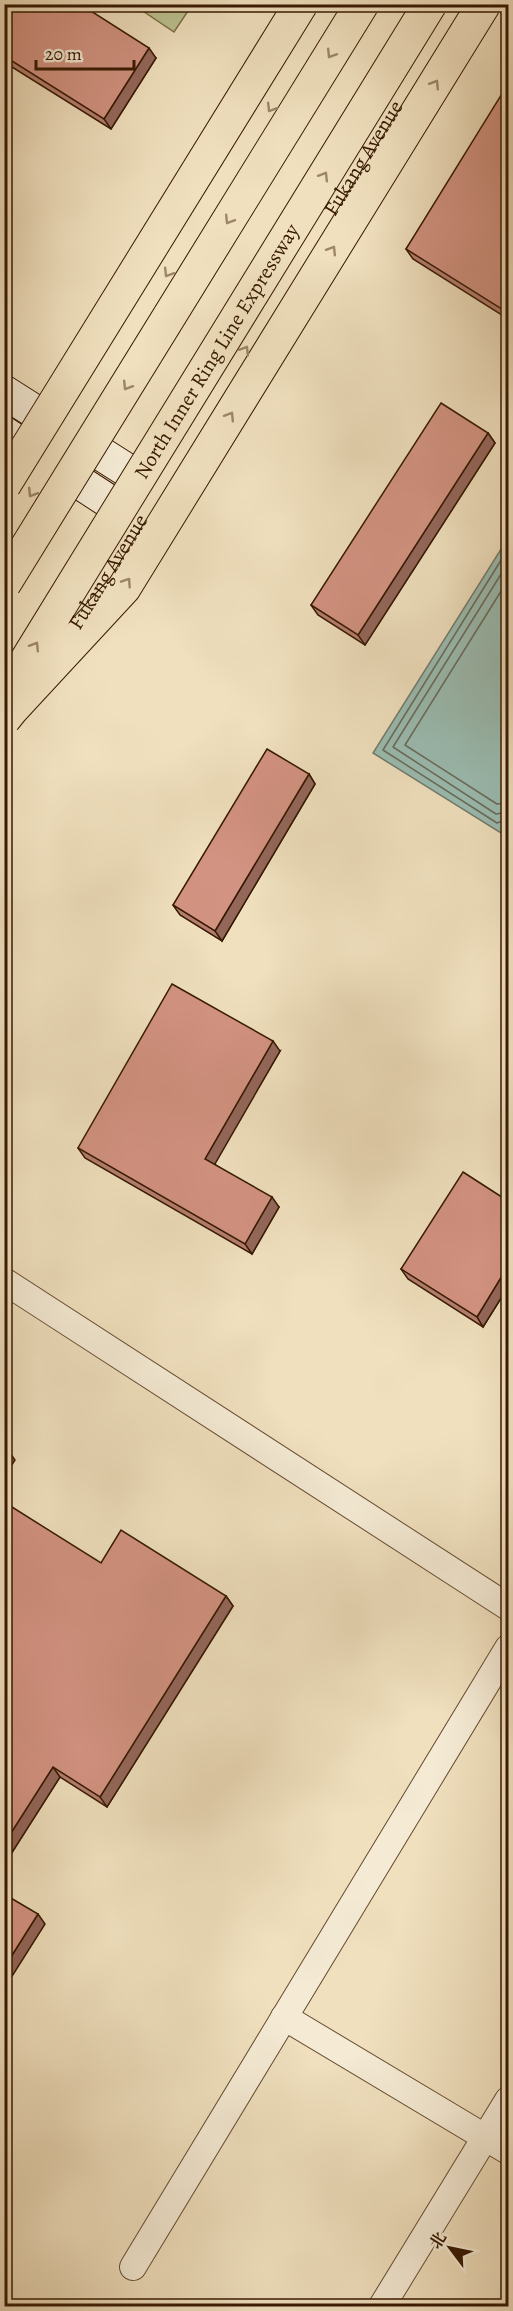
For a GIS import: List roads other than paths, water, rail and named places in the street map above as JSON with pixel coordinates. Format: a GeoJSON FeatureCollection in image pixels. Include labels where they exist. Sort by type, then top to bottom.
{"type":"FeatureCollection","features":[{"type":"Feature","properties":{"kind":"main road"},"geometry":{"type":"LineString","coordinates":[[4,485],[301,4]]}},
{"type":"Feature","properties":{"kind":"main road"},"geometry":{"type":"LineString","coordinates":[[4,538],[335,4]]}},
{"type":"Feature","properties":{"kind":"main road"},"geometry":{"type":"LineString","coordinates":[[4,584],[362,4]]}},
{"type":"Feature","properties":{"kind":"main road","name":"North Inner Ring Line Expressway"},"geometry":{"type":"LineString","coordinates":[[4,696],[430,4]]}},
{"type":"Feature","properties":{"kind":"main road","name":"Fukang Avenue"},"geometry":{"type":"LineString","coordinates":[[4,739],[458,4]]}},
{"type":"Feature","properties":{"kind":"main road"},"geometry":{"type":"LineString","coordinates":[[4,719],[124,588],[484,4]]}},
{"type":"Feature","properties":{"kind":"street"},"geometry":{"type":"LineString","coordinates":[[4,392],[158,490]]}},
{"type":"Feature","properties":{"kind":"street"},"geometry":{"type":"LineString","coordinates":[[4,434],[139,521]]}},
{"type":"Feature","properties":{"kind":"street"},"geometry":{"type":"LineString","coordinates":[[4,1281],[508,1607]]}},
{"type":"Feature","properties":{"kind":"street"},"geometry":{"type":"LineString","coordinates":[[133,2267],[508,1648]]}},
{"type":"Feature","properties":{"kind":"street"},"geometry":{"type":"LineString","coordinates":[[284,2017],[508,2151]]}},
{"type":"Feature","properties":{"kind":"street"},"geometry":{"type":"LineString","coordinates":[[382,2307],[508,2100]]}},
{"type":"Feature","properties":{"kind":"water"},"geometry":{"type":"Polygon","coordinates":[[[508,538],[508,821],[501,833],[373,753],[508,538]]]}}]}
